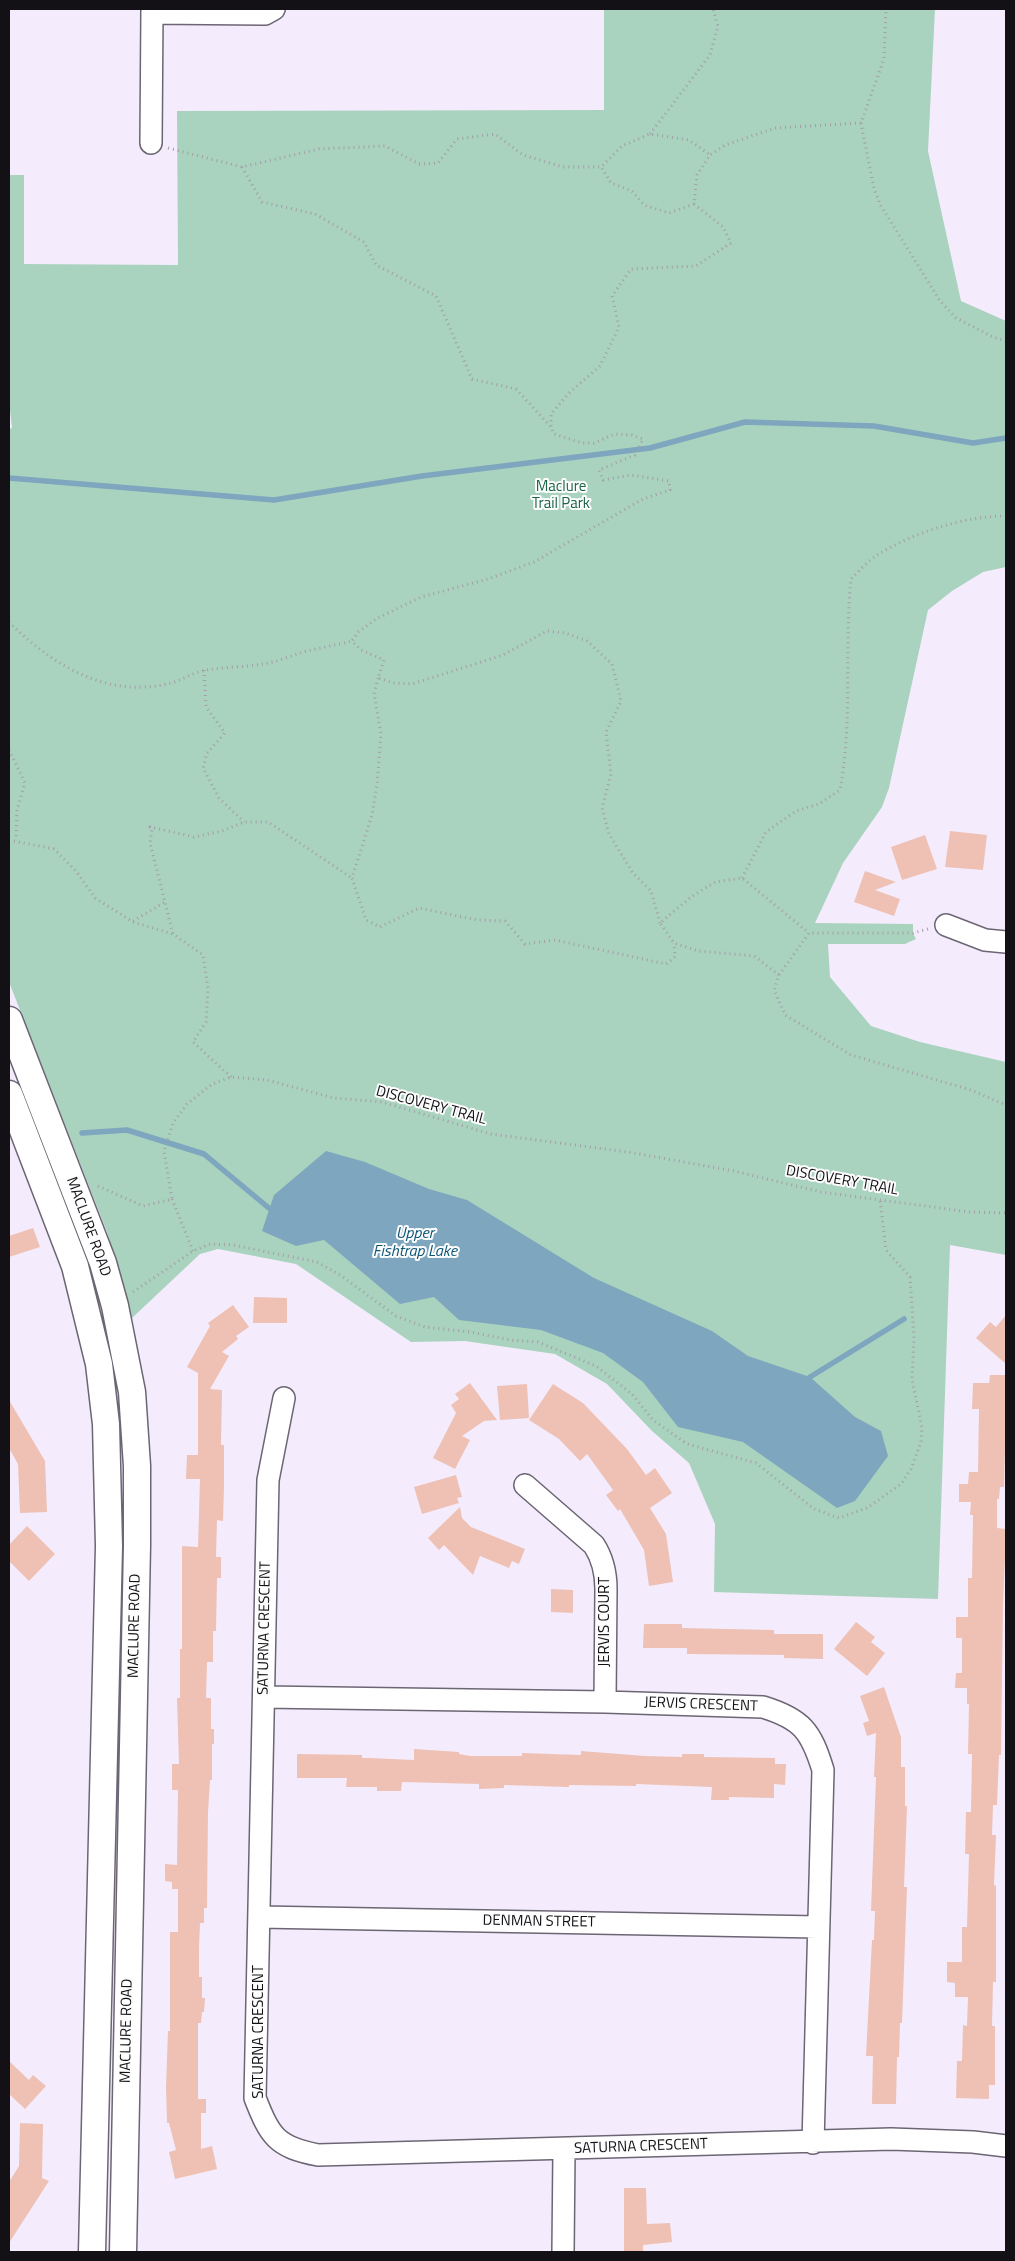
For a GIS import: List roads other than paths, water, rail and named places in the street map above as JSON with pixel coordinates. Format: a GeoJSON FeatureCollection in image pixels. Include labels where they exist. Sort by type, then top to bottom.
{"type":"FeatureCollection","features":[{"type":"Feature","properties":{"kind":"main road","name":"MACLURE ROAD"},"geometry":{"type":"LineString","coordinates":[[9,1020],[103,1263],[115,1306],[132,1392],[137,1466],[123,2252]]}},
{"type":"Feature","properties":{"kind":"main road","name":"MACLURE ROAD"},"geometry":{"type":"LineString","coordinates":[[9,1094],[75,1266],[99,1364],[106,1424],[109,1546],[92,2252]]}},
{"type":"Feature","properties":{"kind":"street"},"geometry":{"type":"LineString","coordinates":[[150,143],[152,11],[265,14],[274,9]]}},
{"type":"Feature","properties":{"kind":"street"},"geometry":{"type":"LineString","coordinates":[[946,925],[985,940],[1006,942]]}},
{"type":"Feature","properties":{"kind":"street","name":"SATURNA CRESCENT"},"geometry":{"type":"LineString","coordinates":[[284,1398],[268,1480],[255,2098],[266,2126],[280,2142],[296,2151],[318,2155],[564,2150],[891,2139],[973,2142],[1006,2146]]}},
{"type":"Feature","properties":{"kind":"street","name":"JERVIS COURT"},"geometry":{"type":"LineString","coordinates":[[525,1485],[594,1545],[600,1554],[606,1581],[605,1702]]}},
{"type":"Feature","properties":{"kind":"street","name":"JERVIS CRESCENT"},"geometry":{"type":"LineString","coordinates":[[264,1697],[605,1702],[762,1707],[785,1714],[808,1732],[816,1748],[823,1770],[813,2143]]}},
{"type":"Feature","properties":{"kind":"street","name":"DENMAN STREET"},"geometry":{"type":"LineString","coordinates":[[260,1917],[818,1927]]}},
{"type":"Feature","properties":{"kind":"street"},"geometry":{"type":"LineString","coordinates":[[563,2252],[564,2150]]}},
{"type":"Feature","properties":{"kind":"water","name":"Upper Fishtrap Lake"},"geometry":{"type":"Polygon","coordinates":[[[326,1151],[365,1162],[429,1189],[467,1200],[594,1278],[712,1331],[748,1356],[810,1377],[855,1417],[881,1431],[888,1456],[855,1501],[837,1508],[743,1442],[678,1427],[643,1382],[603,1353],[541,1330],[459,1320],[434,1297],[400,1304],[324,1240],[296,1246],[262,1231],[274,1195],[326,1151]]]}},
{"type":"Feature","properties":{"kind":"waterway"},"geometry":{"type":"LineString","coordinates":[[9,478],[274,500],[422,476],[650,448],[745,422],[874,426],[973,443],[1006,438]]}},
{"type":"Feature","properties":{"kind":"waterway"},"geometry":{"type":"LineString","coordinates":[[82,1133],[127,1130],[204,1154],[270,1209],[275,1210]]}},
{"type":"Feature","properties":{"kind":"waterway"},"geometry":{"type":"LineString","coordinates":[[805,1382],[810,1377],[904,1319]]}},
{"type":"Feature","properties":{"kind":"park label","name":"Maclure Trail Park"},"geometry":{"type":"Point","coordinates":[561,496]}}]}
